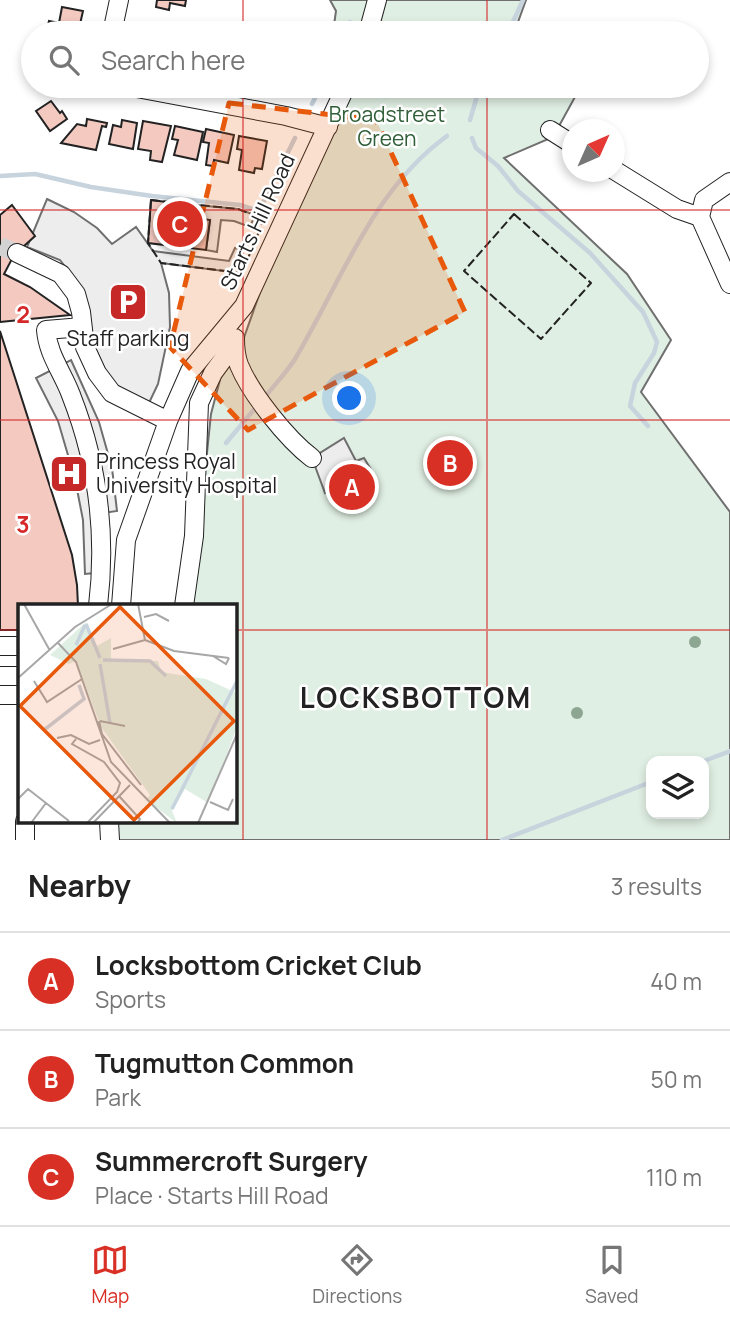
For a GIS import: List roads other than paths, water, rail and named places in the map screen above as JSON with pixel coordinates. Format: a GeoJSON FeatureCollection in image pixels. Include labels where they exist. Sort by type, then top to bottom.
{"type":"FeatureCollection","features":[{"type":"Feature","properties":{"kind":"street"},"geometry":{"type":"LineString","coordinates":[[115,21],[119,0]]}},
{"type":"Feature","properties":{"kind":"street"},"geometry":{"type":"LineString","coordinates":[[371,21],[377,0]]}},
{"type":"Feature","properties":{"kind":"street"},"geometry":{"type":"LineString","coordinates":[[191,98],[328,127]]}},
{"type":"Feature","properties":{"kind":"street","name":"Starts Hill Road"},"geometry":{"type":"LineString","coordinates":[[121,604],[126,540],[167,421],[190,371],[225,327],[234,320],[249,296],[341,98]]}},
{"type":"Feature","properties":{"kind":"street"},"geometry":{"type":"LineString","coordinates":[[550,130],[562,138]]}},
{"type":"Feature","properties":{"kind":"street"},"geometry":{"type":"LineString","coordinates":[[625,177],[677,209],[699,217]]}},
{"type":"Feature","properties":{"kind":"street"},"geometry":{"type":"LineString","coordinates":[[730,182],[704,200],[699,217],[730,284]]}},
{"type":"Feature","properties":{"kind":"street"},"geometry":{"type":"LineString","coordinates":[[17,253],[61,274],[76,294],[85,346],[97,373],[112,393],[167,421]]}},
{"type":"Feature","properties":{"kind":"street"},"geometry":{"type":"LineString","coordinates":[[234,320],[238,363],[249,383],[289,437],[312,458]]}},
{"type":"Feature","properties":{"kind":"street"},"geometry":{"type":"LineString","coordinates":[[82,327],[46,330],[48,346],[71,394],[91,458],[101,514],[103,567],[98,604]]}},
{"type":"Feature","properties":{"kind":"street"},"geometry":{"type":"LineString","coordinates":[[184,604],[194,536],[199,403],[213,373],[235,343]]}},
{"type":"Feature","properties":{"kind":"street"},"geometry":{"type":"LineString","coordinates":[[0,646],[18,646]]}},
{"type":"Feature","properties":{"kind":"street"},"geometry":{"type":"LineString","coordinates":[[0,676],[18,676]]}},
{"type":"Feature","properties":{"kind":"street"},"geometry":{"type":"LineString","coordinates":[[0,695],[18,695]]}},
{"type":"Feature","properties":{"kind":"street"},"geometry":{"type":"LineString","coordinates":[[25,822],[25,840]]}},
{"type":"Feature","properties":{"kind":"street"},"geometry":{"type":"LineString","coordinates":[[109,822],[110,840]]}},
{"type":"Feature","properties":{"kind":"waterway"},"geometry":{"type":"LineString","coordinates":[[513,21],[523,0]]}},
{"type":"Feature","properties":{"kind":"waterway"},"geometry":{"type":"LineString","coordinates":[[312,104],[315,98]]}},
{"type":"Feature","properties":{"kind":"waterway"},"geometry":{"type":"LineString","coordinates":[[470,120],[476,98]]}},
{"type":"Feature","properties":{"kind":"waterway"},"geometry":{"type":"LineString","coordinates":[[265,397],[295,359],[378,210],[421,158],[447,136]]}},
{"type":"Feature","properties":{"kind":"waterway"},"geometry":{"type":"LineString","coordinates":[[0,176],[35,174],[91,187],[240,205],[259,211],[295,138]]}},
{"type":"Feature","properties":{"kind":"waterway"},"geometry":{"type":"LineString","coordinates":[[472,138],[476,148],[498,166],[518,191],[590,253],[643,312],[657,342],[654,353],[635,383],[630,406],[648,426]]}},
{"type":"Feature","properties":{"kind":"waterway"},"geometry":{"type":"LineString","coordinates":[[226,443],[257,406]]}},
{"type":"Feature","properties":{"kind":"waterway"},"geometry":{"type":"LineString","coordinates":[[709,759],[730,751]]}},
{"type":"Feature","properties":{"kind":"waterway"},"geometry":{"type":"LineString","coordinates":[[502,840],[646,784]]}},
{"type":"Feature","properties":{"kind":"tunnel"},"geometry":{"type":"LineString","coordinates":[[0,246],[17,253]]}},
{"type":"Feature","properties":{"kind":"place","name":"Summercroft Surgery"},"geometry":{"type":"Point","coordinates":[180,224]}},
{"type":"Feature","properties":{"kind":"place","name":"Staff parking"},"geometry":{"type":"Point","coordinates":[128,302]}},
{"type":"Feature","properties":{"kind":"place","name":"Tugmutton Common"},"geometry":{"type":"Point","coordinates":[450,463]}},
{"type":"Feature","properties":{"kind":"place","name":"Princess Royal University Hospital"},"geometry":{"type":"Point","coordinates":[69,474]}},
{"type":"Feature","properties":{"kind":"place","name":"Locksbottom Cricket Club"},"geometry":{"type":"Point","coordinates":[352,487]}},
{"type":"Feature","properties":{"kind":"district","name":"LOCKSBOTTOM"},"geometry":{"type":"Point","coordinates":[416,698]}},
{"type":"Feature","properties":{"kind":"park label","name":"Broadstreet Green"},"geometry":{"type":"Point","coordinates":[387,127]}}]}
